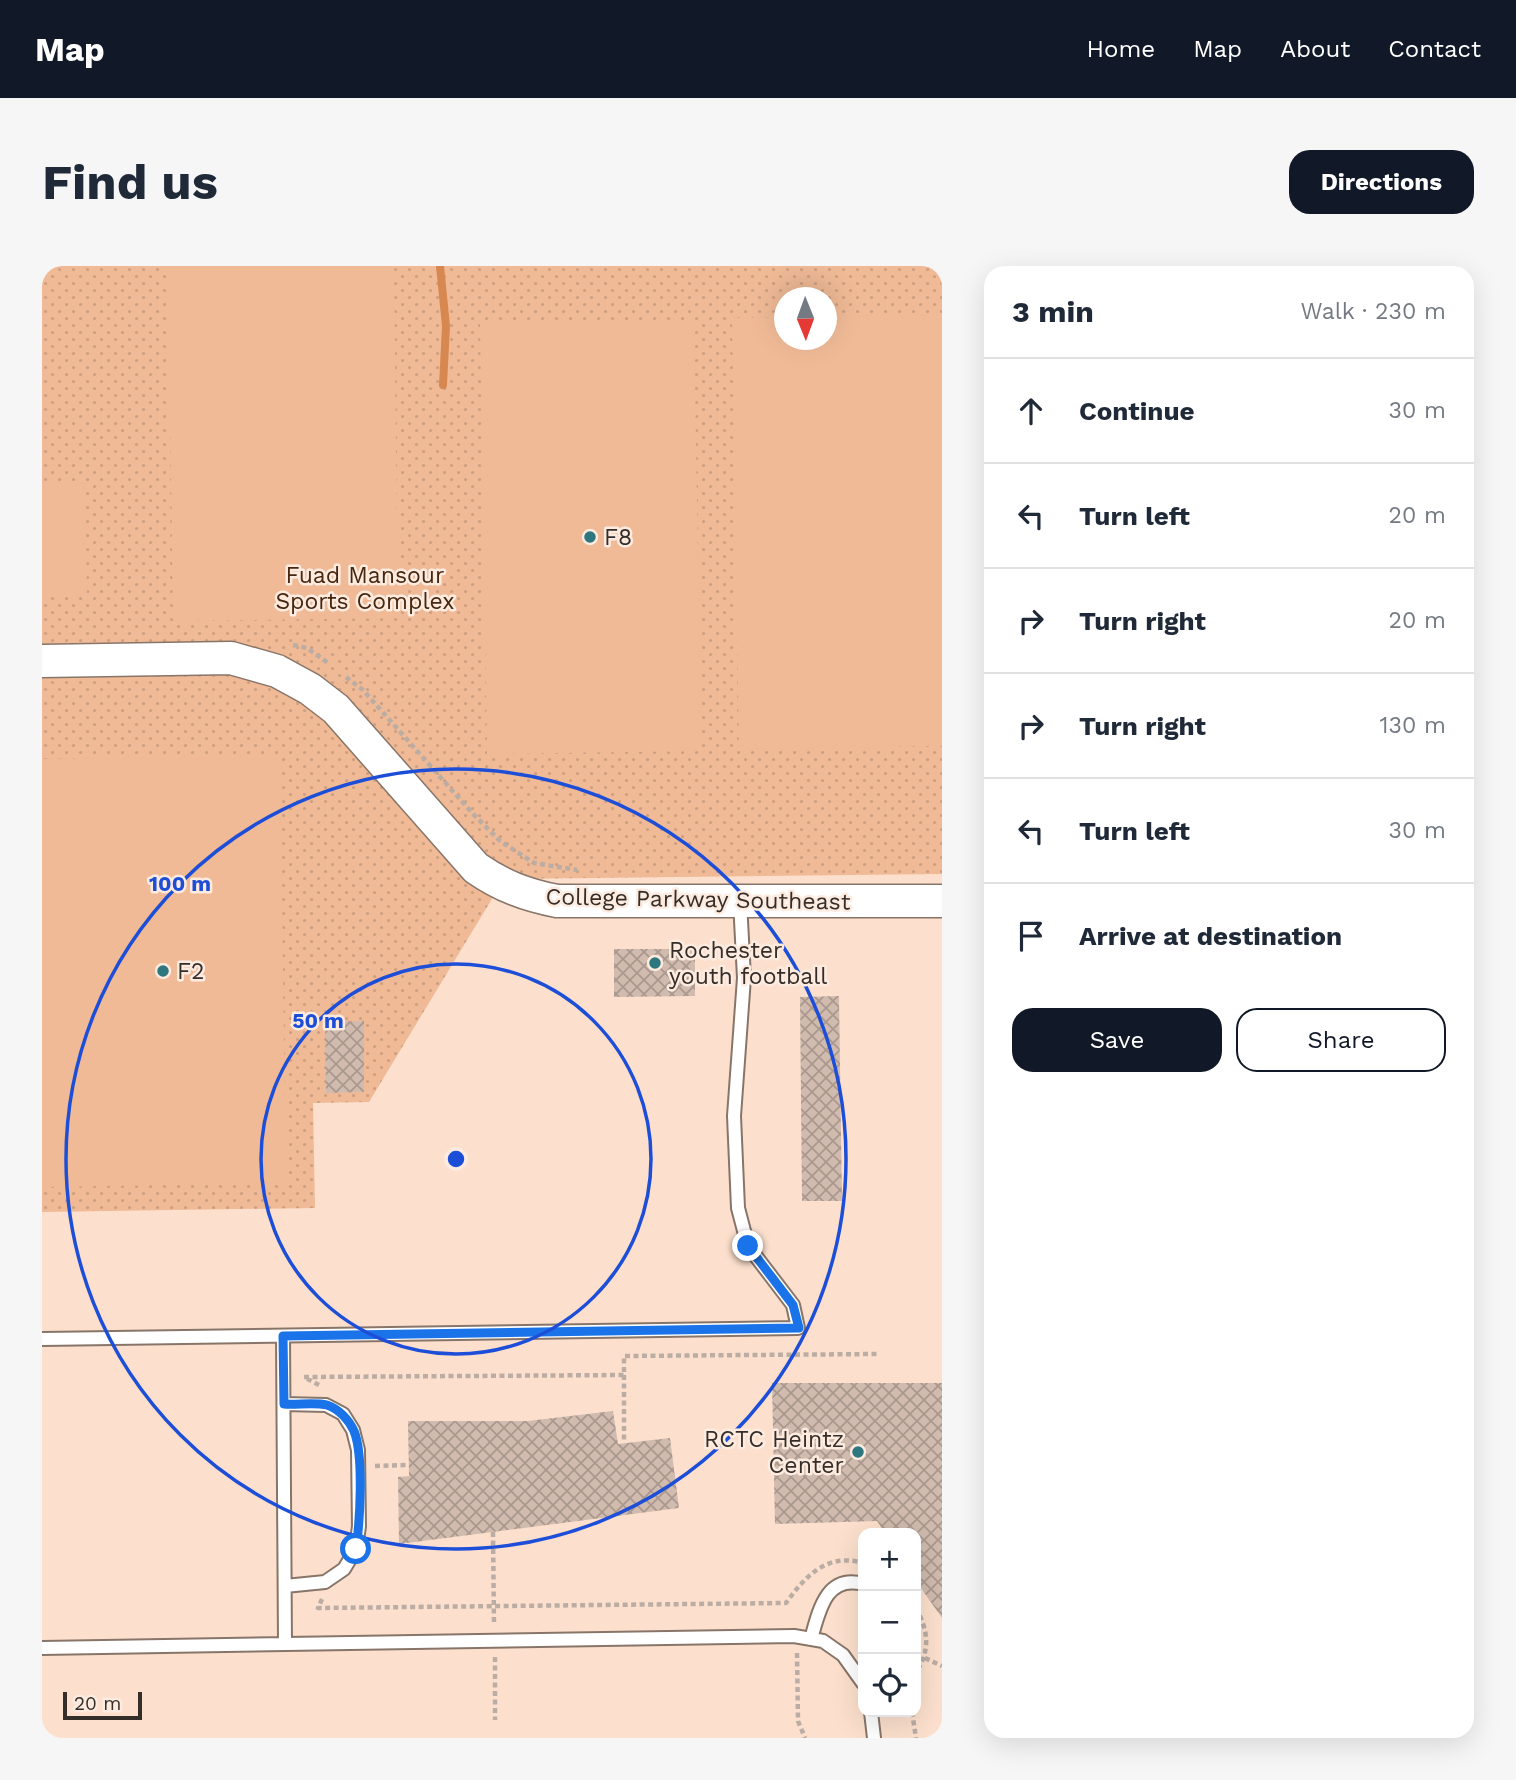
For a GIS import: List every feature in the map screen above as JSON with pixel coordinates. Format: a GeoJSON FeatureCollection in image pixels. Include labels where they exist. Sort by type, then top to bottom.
{"type":"FeatureCollection","features":[{"type":"Feature","properties":{"kind":"street","name":"College Parkway Southeast"},"geometry":{"type":"LineString","coordinates":[[42,661],[231,658],[277,671],[310,689],[336,709],[476,868],[499,884],[530,896],[557,901],[942,901]]}},
{"type":"Feature","properties":{"kind":"lane"},"geometry":{"type":"LineString","coordinates":[[42,1339],[799,1328],[793,1305],[748,1246],[738,1208],[734,1116],[744,978],[740,900]]}},
{"type":"Feature","properties":{"kind":"lane"},"geometry":{"type":"LineString","coordinates":[[283,1336],[285,1644]]}},
{"type":"Feature","properties":{"kind":"lane"},"geometry":{"type":"LineString","coordinates":[[284,1404],[326,1405],[343,1414],[354,1430],[358,1450],[359,1526],[356,1549],[344,1569],[325,1582],[285,1586]]}},
{"type":"Feature","properties":{"kind":"lane"},"geometry":{"type":"LineString","coordinates":[[811,1639],[821,1605],[834,1588],[850,1580],[858,1582]]}},
{"type":"Feature","properties":{"kind":"lane"},"geometry":{"type":"LineString","coordinates":[[42,1648],[794,1636],[823,1641],[843,1656],[858,1676]]}},
{"type":"Feature","properties":{"kind":"lane"},"geometry":{"type":"LineString","coordinates":[[872,1717],[874,1738]]}},
{"type":"Feature","properties":{"kind":"path"},"geometry":{"type":"LineString","coordinates":[[283,643],[307,648],[335,669]]}},
{"type":"Feature","properties":{"kind":"path"},"geometry":{"type":"LineString","coordinates":[[345,676],[363,690],[500,841],[534,863],[585,872]]}},
{"type":"Feature","properties":{"kind":"path"},"geometry":{"type":"LineString","coordinates":[[624,1443],[624,1356],[878,1354]]}},
{"type":"Feature","properties":{"kind":"path"},"geometry":{"type":"LineString","coordinates":[[326,1389],[304,1377],[624,1375]]}},
{"type":"Feature","properties":{"kind":"path"},"geometry":{"type":"LineString","coordinates":[[376,1455],[377,1478]]}},
{"type":"Feature","properties":{"kind":"path"},"geometry":{"type":"LineString","coordinates":[[358,1466],[409,1465]]}},
{"type":"Feature","properties":{"kind":"path"},"geometry":{"type":"LineString","coordinates":[[786,1603],[801,1583],[818,1568],[834,1560],[858,1562]]}},
{"type":"Feature","properties":{"kind":"path"},"geometry":{"type":"LineString","coordinates":[[323,1597],[318,1608],[786,1603]]}},
{"type":"Feature","properties":{"kind":"path"},"geometry":{"type":"LineString","coordinates":[[786,1603],[798,1661],[798,1721],[805,1738]]}},
{"type":"Feature","properties":{"kind":"path"},"geometry":{"type":"LineString","coordinates":[[921,1622],[926,1637],[925,1658],[921,1664]]}},
{"type":"Feature","properties":{"kind":"path"},"geometry":{"type":"LineString","coordinates":[[925,1658],[942,1666]]}},
{"type":"Feature","properties":{"kind":"path"},"geometry":{"type":"LineString","coordinates":[[913,1717],[916,1738]]}},
{"type":"Feature","properties":{"kind":"shaded area"},"geometry":{"type":"Polygon","coordinates":[[[42,266],[942,266],[942,1738],[42,1738],[42,266]]]}},
{"type":"Feature","properties":{"kind":"green space","name":"Fuad Mansour Sports Complex"},"geometry":{"type":"Polygon","coordinates":[[[42,266],[942,266],[942,874],[504,879],[369,1102],[313,1103],[315,1208],[42,1212],[42,266]]]}},
{"type":"Feature","properties":{"kind":"green space"},"geometry":{"type":"Polygon","coordinates":[[[168,266],[394,266],[398,618],[173,621],[168,266]]]}},
{"type":"Feature","properties":{"kind":"green space"},"geometry":{"type":"Polygon","coordinates":[[[942,314],[942,746],[739,749],[732,318],[774,317],[774,350],[837,350],[837,316],[942,314]]]}},
{"type":"Feature","properties":{"kind":"green space","name":"F8"},"geometry":{"type":"Polygon","coordinates":[[[694,320],[701,751],[487,754],[480,324],[694,320]]]}},
{"type":"Feature","properties":{"kind":"green space"},"geometry":{"type":"Polygon","coordinates":[[[42,482],[85,482],[87,596],[42,597],[42,482]]]}},
{"type":"Feature","properties":{"kind":"green space","name":"F2"},"geometry":{"type":"Polygon","coordinates":[[[280,755],[286,1183],[42,1187],[42,759],[280,755]]]}},
{"type":"Feature","properties":{"kind":"building","name":"Rochester youth football"},"geometry":{"type":"Polygon","coordinates":[[[614,949],[695,949],[695,996],[614,997],[614,949]]]}},
{"type":"Feature","properties":{"kind":"building"},"geometry":{"type":"Polygon","coordinates":[[[839,996],[842,1201],[802,1201],[800,997],[839,996]]]}},
{"type":"Feature","properties":{"kind":"building"},"geometry":{"type":"Polygon","coordinates":[[[364,1021],[364,1092],[326,1093],[325,1022],[364,1021]]]}},
{"type":"Feature","properties":{"kind":"building","name":"RCTC Heintz Center"},"geometry":{"type":"Polygon","coordinates":[[[772,1383],[942,1383],[942,1618],[921,1588],[921,1528],[882,1528],[877,1521],[775,1524],[772,1383]]]}},
{"type":"Feature","properties":{"kind":"building"},"geometry":{"type":"Polygon","coordinates":[[[613,1411],[618,1444],[670,1438],[679,1508],[399,1544],[398,1477],[409,1476],[408,1421],[528,1421],[613,1411]]]}},
{"type":"Feature","properties":{"kind":"waterway"},"geometry":{"type":"LineString","coordinates":[[440,266],[446,326],[443,385]]}},
{"type":"Feature","properties":{"kind":"place","name":"F8"},"geometry":{"type":"Point","coordinates":[590,537]}},
{"type":"Feature","properties":{"kind":"place","name":"Rochester youth football"},"geometry":{"type":"Point","coordinates":[655,963]}},
{"type":"Feature","properties":{"kind":"place","name":"F2"},"geometry":{"type":"Point","coordinates":[163,971]}},
{"type":"Feature","properties":{"kind":"place","name":"RCTC Heintz Center"},"geometry":{"type":"Point","coordinates":[858,1452]}},
{"type":"Feature","properties":{"kind":"route"},"geometry":{"type":"LineString","coordinates":[[356,1549],[359,1526],[358,1450],[354,1430],[343,1414],[326,1405],[284,1404],[283,1336],[799,1328],[793,1305],[748,1246]]}}]}
